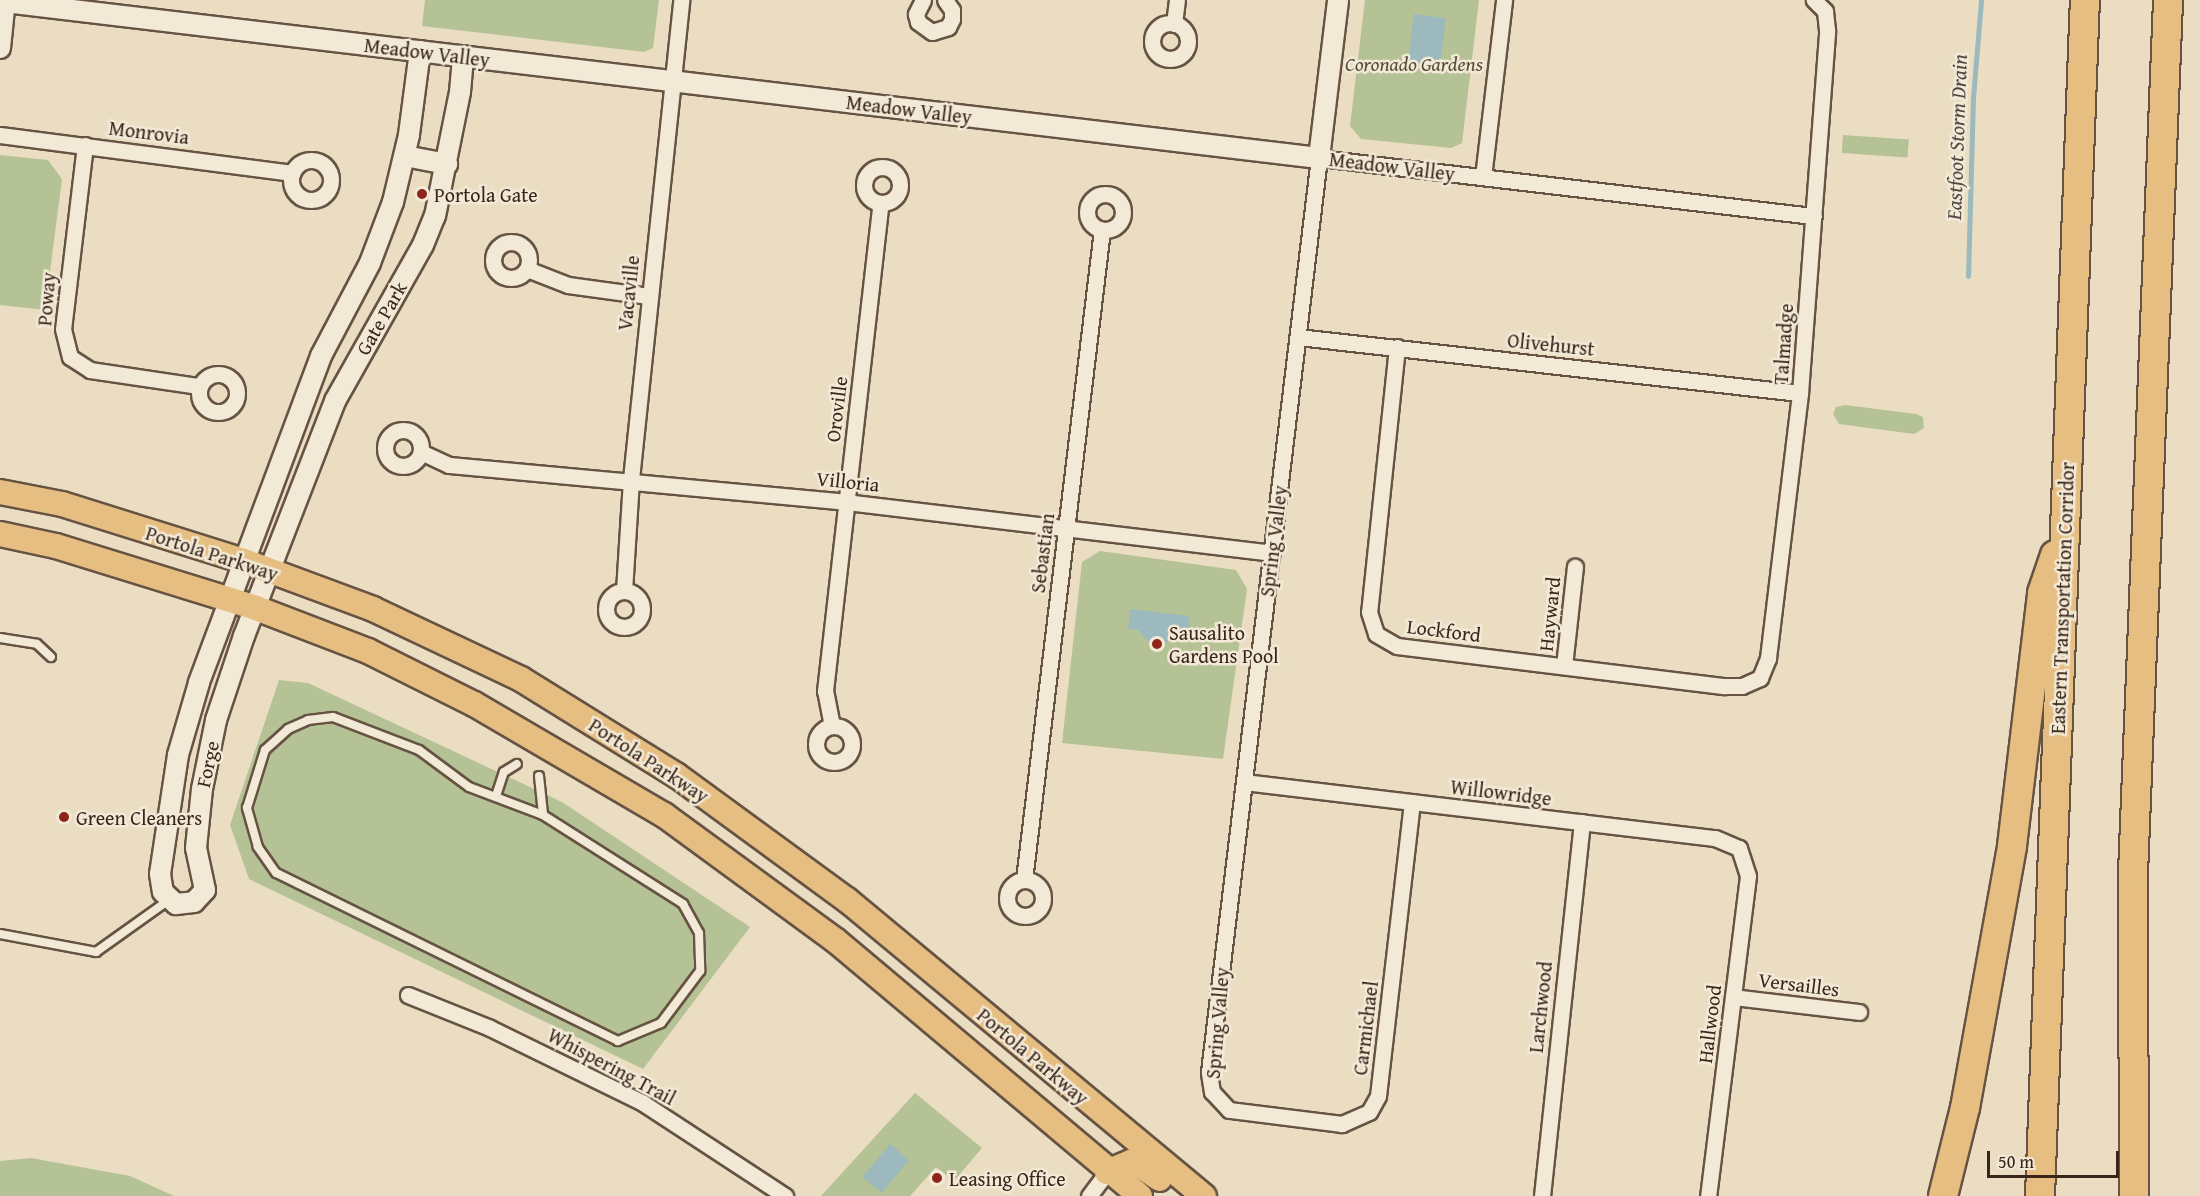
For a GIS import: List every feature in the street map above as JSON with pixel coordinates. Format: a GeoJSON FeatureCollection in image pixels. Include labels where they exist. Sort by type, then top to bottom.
{"type":"FeatureCollection","features":[{"type":"Feature","properties":{"kind":"highway","name":"Eastern Transportation Corridor"},"geometry":{"type":"LineString","coordinates":[[2040,1196],[2085,0]]}},
{"type":"Feature","properties":{"kind":"highway"},"geometry":{"type":"LineString","coordinates":[[2134,1196],[2133,873],[2168,0]]}},
{"type":"Feature","properties":{"kind":"highway"},"geometry":{"type":"LineString","coordinates":[[1943,1196],[1965,1108],[2012,846],[2042,594],[2065,528]]}},
{"type":"Feature","properties":{"kind":"main road","name":"Portola Parkway"},"geometry":{"type":"LineString","coordinates":[[0,492],[62,504],[244,561],[373,609],[520,679],[676,775],[847,900],[1204,1196]]}},
{"type":"Feature","properties":{"kind":"main road","name":"Portola Parkway"},"geometry":{"type":"LineString","coordinates":[[0,534],[56,546],[256,608],[368,651],[474,704],[664,815],[835,940],[1107,1172],[1140,1196]]}},
{"type":"Feature","properties":{"kind":"main road"},"geometry":{"type":"LineString","coordinates":[[1107,1172],[1133,1161],[1177,1190],[1194,1196]]}},
{"type":"Feature","properties":{"kind":"street","name":"Vacaville"},"geometry":{"type":"LineString","coordinates":[[624,591],[631,479],[648,296],[681,0]]}},
{"type":"Feature","properties":{"kind":"street"},"geometry":{"type":"LineString","coordinates":[[924,0],[916,14],[918,22],[932,32],[948,27],[952,19],[952,10],[945,0]]}},
{"type":"Feature","properties":{"kind":"street"},"geometry":{"type":"LineString","coordinates":[[1174,24],[1177,0]]}},
{"type":"Feature","properties":{"kind":"street","name":"Spring Valley"},"geometry":{"type":"LineString","coordinates":[[1229,1110],[1212,1092],[1209,1072],[1338,0]]}},
{"type":"Feature","properties":{"kind":"street"},"geometry":{"type":"LineString","coordinates":[[1483,177],[1504,0]]}},
{"type":"Feature","properties":{"kind":"street","name":"Meadow Valley"},"geometry":{"type":"LineString","coordinates":[[5,1],[1814,216]]}},
{"type":"Feature","properties":{"kind":"street"},"geometry":{"type":"LineString","coordinates":[[0,48],[5,1]]}},
{"type":"Feature","properties":{"kind":"street","name":"Talmadge"},"geometry":{"type":"LineString","coordinates":[[1760,678],[1768,658],[1800,393],[1827,30],[1819,6]]}},
{"type":"Feature","properties":{"kind":"street","name":"Gate Park"},"geometry":{"type":"LineString","coordinates":[[244,561],[321,356],[370,263],[393,202],[405,156],[420,51]]}},
{"type":"Feature","properties":{"kind":"street","name":"Gate Park"},"geometry":{"type":"LineString","coordinates":[[270,571],[335,401],[423,245],[435,216],[447,164],[463,56]]}},
{"type":"Feature","properties":{"kind":"street","name":"Monrovia"},"geometry":{"type":"LineString","coordinates":[[0,135],[293,173]]}},
{"type":"Feature","properties":{"kind":"street","name":"Poway"},"geometry":{"type":"LineString","coordinates":[[85,146],[63,329],[70,357],[90,370],[199,386]]}},
{"type":"Feature","properties":{"kind":"street"},"geometry":{"type":"LineString","coordinates":[[405,156],[447,164]]}},
{"type":"Feature","properties":{"kind":"street","name":"Oroville"},"geometry":{"type":"LineString","coordinates":[[832,726],[825,691],[881,203]]}},
{"type":"Feature","properties":{"kind":"street","name":"Sebastian"},"geometry":{"type":"LineString","coordinates":[[1024,880],[1102,230]]}},
{"type":"Feature","properties":{"kind":"street"},"geometry":{"type":"LineString","coordinates":[[527,269],[568,285],[648,296]]}},
{"type":"Feature","properties":{"kind":"street","name":"Olivehurst"},"geometry":{"type":"LineString","coordinates":[[1298,337],[1800,393]]}},
{"type":"Feature","properties":{"kind":"street","name":"Lockford"},"geometry":{"type":"LineString","coordinates":[[1396,347],[1370,625],[1384,641],[1397,646],[1725,686],[1742,686],[1760,678]]}},
{"type":"Feature","properties":{"kind":"street","name":"Villoria"},"geometry":{"type":"LineString","coordinates":[[421,452],[449,465],[631,479],[1067,527],[1272,553]]}},
{"type":"Feature","properties":{"kind":"street","name":"Forge"},"geometry":{"type":"LineString","coordinates":[[244,561],[199,682],[177,765],[160,874],[169,900],[185,905],[201,897],[206,890],[196,848],[202,789],[216,720],[270,571]]}},
{"type":"Feature","properties":{"kind":"street","name":"Hayward"},"geometry":{"type":"LineString","coordinates":[[1564,666],[1575,567]]}},
{"type":"Feature","properties":{"kind":"street","name":"Willowridge"},"geometry":{"type":"LineString","coordinates":[[1244,782],[1715,838],[1734,844],[1744,858]]}},
{"type":"Feature","properties":{"kind":"street","name":"Carmichael"},"geometry":{"type":"LineString","coordinates":[[1229,1110],[1342,1124],[1369,1112],[1378,1096],[1412,802]]}},
{"type":"Feature","properties":{"kind":"street","name":"Larchwood"},"geometry":{"type":"LineString","coordinates":[[1542,1196],[1582,822]]}},
{"type":"Feature","properties":{"kind":"street","name":"Hallwood"},"geometry":{"type":"LineString","coordinates":[[1708,1196],[1748,876],[1744,858]]}},
{"type":"Feature","properties":{"kind":"street","name":"Whispering Trail"},"geometry":{"type":"LineString","coordinates":[[408,994],[490,1028],[643,1103],[785,1196]]}},
{"type":"Feature","properties":{"kind":"street","name":"Versailles"},"geometry":{"type":"LineString","coordinates":[[1733,997],[1859,1012]]}},
{"type":"Feature","properties":{"kind":"street"},"geometry":{"type":"LineString","coordinates":[[1089,1196],[1107,1172]]}},
{"type":"Feature","properties":{"kind":"lane"},"geometry":{"type":"LineString","coordinates":[[0,638],[37,644],[51,657]]}},
{"type":"Feature","properties":{"kind":"lane"},"geometry":{"type":"LineString","coordinates":[[333,717],[419,750],[469,787],[543,815],[684,904],[699,933],[700,971],[661,1023],[618,1041],[505,983],[314,894],[276,873],[258,847],[247,808],[265,750],[288,729],[308,720],[333,717]]}},
{"type":"Feature","properties":{"kind":"lane"},"geometry":{"type":"LineString","coordinates":[[496,796],[504,772],[517,764]]}},
{"type":"Feature","properties":{"kind":"lane"},"geometry":{"type":"LineString","coordinates":[[540,776],[543,815]]}},
{"type":"Feature","properties":{"kind":"lane"},"geometry":{"type":"LineString","coordinates":[[0,934],[96,952],[169,900]]}},
{"type":"Feature","properties":{"kind":"green space"},"geometry":{"type":"Polygon","coordinates":[[[425,0],[659,0],[653,48],[644,52],[422,26],[425,0]]]}},
{"type":"Feature","properties":{"kind":"green space","name":"Coronado Gardens"},"geometry":{"type":"Polygon","coordinates":[[[1365,0],[1479,0],[1462,143],[1451,148],[1361,139],[1350,126],[1365,0]]]}},
{"type":"Feature","properties":{"kind":"green space"},"geometry":{"type":"Polygon","coordinates":[[[1843,135],[1909,140],[1908,158],[1842,153],[1843,135]]]}},
{"type":"Feature","properties":{"kind":"green space"},"geometry":{"type":"Polygon","coordinates":[[[0,155],[48,160],[62,179],[45,310],[0,305],[0,155]]]}},
{"type":"Feature","properties":{"kind":"green space"},"geometry":{"type":"Polygon","coordinates":[[[1845,405],[1916,414],[1923,417],[1924,428],[1914,434],[1839,424],[1833,414],[1836,407],[1845,405]]]}},
{"type":"Feature","properties":{"kind":"green space"},"geometry":{"type":"Polygon","coordinates":[[[1100,551],[1236,570],[1247,589],[1223,759],[1062,743],[1082,562],[1100,551]]]}},
{"type":"Feature","properties":{"kind":"green space"},"geometry":{"type":"Polygon","coordinates":[[[279,680],[308,683],[562,802],[750,927],[643,1069],[249,879],[230,825],[279,680]]]}},
{"type":"Feature","properties":{"kind":"green space"},"geometry":{"type":"Polygon","coordinates":[[[915,1093],[982,1148],[954,1181],[936,1167],[910,1196],[821,1196],[915,1093]]]}},
{"type":"Feature","properties":{"kind":"green space"},"geometry":{"type":"Polygon","coordinates":[[[31,1158],[130,1176],[174,1196],[0,1196],[0,1161],[31,1158]]]}},
{"type":"Feature","properties":{"kind":"water"},"geometry":{"type":"Polygon","coordinates":[[[1414,14],[1446,18],[1440,68],[1408,64],[1414,14]]]}},
{"type":"Feature","properties":{"kind":"water"},"geometry":{"type":"Polygon","coordinates":[[[1130,609],[1190,616],[1187,636],[1179,635],[1161,646],[1152,646],[1138,630],[1128,629],[1130,609]]]}},
{"type":"Feature","properties":{"kind":"water"},"geometry":{"type":"Polygon","coordinates":[[[890,1144],[909,1160],[882,1193],[862,1177],[890,1144]]]}},
{"type":"Feature","properties":{"kind":"waterway","name":"Eastfoot Storm Drain"},"geometry":{"type":"LineString","coordinates":[[1968,276],[1973,98],[1981,0]]}},
{"type":"Feature","properties":{"kind":"place","name":"Portola Gate"},"geometry":{"type":"Point","coordinates":[422,194]}},
{"type":"Feature","properties":{"kind":"place","name":"Sausalito Gardens Pool"},"geometry":{"type":"Point","coordinates":[1157,644]}},
{"type":"Feature","properties":{"kind":"place","name":"Green Cleaners"},"geometry":{"type":"Point","coordinates":[64,817]}},
{"type":"Feature","properties":{"kind":"place","name":"Leasing Office"},"geometry":{"type":"Point","coordinates":[937,1178]}}]}
